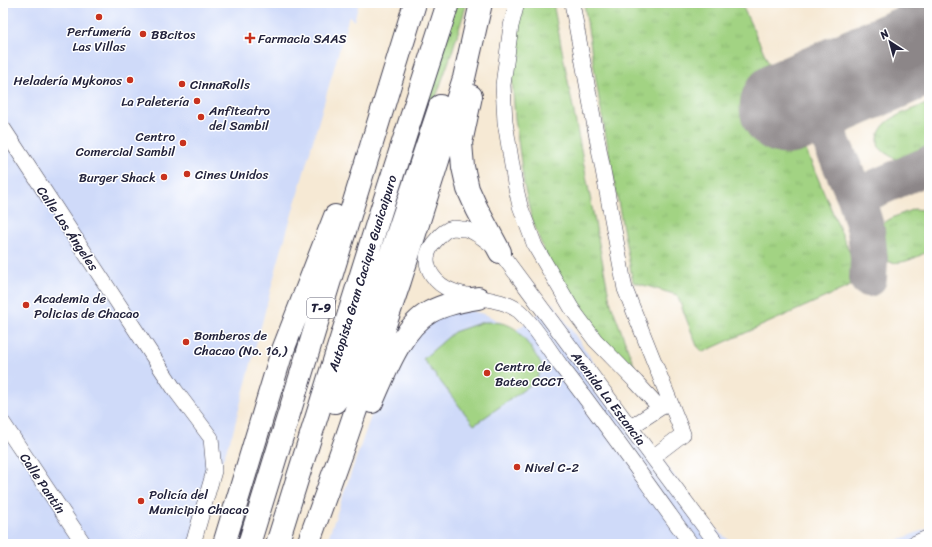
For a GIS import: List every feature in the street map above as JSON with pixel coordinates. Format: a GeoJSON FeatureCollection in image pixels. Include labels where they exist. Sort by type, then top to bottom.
{"type":"FeatureCollection","features":[{"type":"Feature","properties":{"kind":"highway","name":"T-9"},"geometry":{"type":"LineString","coordinates":[[249,544],[415,3]]}},
{"type":"Feature","properties":{"kind":"highway","name":"Autopista Gran Cacique Guaicaipuro"},"geometry":{"type":"LineString","coordinates":[[277,544],[312,436],[379,217],[448,3]]}},
{"type":"Feature","properties":{"kind":"highway"},"geometry":{"type":"LineString","coordinates":[[308,544],[400,281],[464,78],[472,37],[481,3]]}},
{"type":"Feature","properties":{"kind":"highway"},"geometry":{"type":"LineString","coordinates":[[312,436],[339,396],[392,250],[452,71],[472,37]]}},
{"type":"Feature","properties":{"kind":"highway"},"geometry":{"type":"LineString","coordinates":[[472,37],[480,53],[461,143],[463,167],[468,189],[500,252]]}},
{"type":"Feature","properties":{"kind":"highway"},"geometry":{"type":"LineString","coordinates":[[224,544],[281,356],[393,72]]}},
{"type":"Feature","properties":{"kind":"highway"},"geometry":{"type":"LineString","coordinates":[[347,436],[364,421],[386,370],[403,339],[411,328],[429,312],[460,301],[478,298]]}},
{"type":"Feature","properties":{"kind":"street"},"geometry":{"type":"LineString","coordinates":[[516,3],[511,26],[503,85],[505,122],[514,184],[520,206],[535,246],[572,309],[595,340],[660,408],[631,427]]}},
{"type":"Feature","properties":{"kind":"street"},"geometry":{"type":"LineString","coordinates":[[572,3],[625,289],[683,434],[653,457]]}},
{"type":"Feature","properties":{"kind":"street","name":"Calle Los Ángeles"},"geometry":{"type":"LineString","coordinates":[[3,128],[175,390],[211,438],[214,471],[192,544]]}},
{"type":"Feature","properties":{"kind":"street","name":"Avenida La Estancia"},"geometry":{"type":"LineString","coordinates":[[691,544],[578,388],[519,312],[500,301],[489,298],[478,298],[449,290],[436,281],[427,266],[426,257],[431,245],[442,233],[453,228],[466,229],[481,237],[500,252],[717,544]]}},
{"type":"Feature","properties":{"kind":"street","name":"Calle Pantín"},"geometry":{"type":"LineString","coordinates":[[3,423],[84,544]]}},
{"type":"Feature","properties":{"kind":"street"},"geometry":{"type":"LineString","coordinates":[[914,544],[929,538]]}},
{"type":"Feature","properties":{"kind":"shaded area"},"geometry":{"type":"Polygon","coordinates":[[[3,3],[359,3],[354,21],[349,16],[277,266],[233,432],[191,544],[3,544],[3,3]]]}},
{"type":"Feature","properties":{"kind":"shaded area"},"geometry":{"type":"Polygon","coordinates":[[[553,303],[636,424],[705,517],[720,533],[734,544],[326,544],[383,382],[404,341],[446,313],[472,311],[487,315],[516,330],[553,303]]]}},
{"type":"Feature","properties":{"kind":"shaded area"},"geometry":{"type":"Polygon","coordinates":[[[929,528],[929,544],[888,544],[926,529],[929,528]]]}},
{"type":"Feature","properties":{"kind":"green space"},"geometry":{"type":"Polygon","coordinates":[[[456,3],[467,3],[452,52],[346,351],[456,3]]]}},
{"type":"Feature","properties":{"kind":"green space"},"geometry":{"type":"Polygon","coordinates":[[[520,3],[553,3],[610,301],[635,368],[595,335],[550,267],[531,216],[524,185],[515,118],[511,65],[520,3]]]}},
{"type":"Feature","properties":{"kind":"green space"},"geometry":{"type":"Polygon","coordinates":[[[584,3],[741,3],[766,57],[856,267],[859,276],[855,284],[703,352],[697,346],[677,295],[633,282],[599,99],[584,3]]]}},
{"type":"Feature","properties":{"kind":"green space"},"geometry":{"type":"Polygon","coordinates":[[[929,103],[929,148],[899,161],[880,148],[878,143],[879,133],[883,126],[905,112],[929,103]]]}},
{"type":"Feature","properties":{"kind":"green space"},"geometry":{"type":"Polygon","coordinates":[[[914,209],[924,210],[929,214],[929,251],[906,261],[895,263],[885,261],[881,258],[877,249],[880,228],[884,223],[892,218],[914,209]]]}},
{"type":"Feature","properties":{"kind":"green space","name":"Centro de Bateo CCCT"},"geometry":{"type":"Polygon","coordinates":[[[483,322],[503,323],[517,330],[525,339],[542,366],[536,381],[474,425],[423,359],[454,332],[483,322]]]}},
{"type":"Feature","properties":{"kind":"taxiway"},"geometry":{"type":"LineString","coordinates":[[811,97],[856,197],[929,165]]}},
{"type":"Feature","properties":{"kind":"taxiway"},"geometry":{"type":"LineString","coordinates":[[856,197],[866,230],[869,259],[868,278]]}},
{"type":"Feature","properties":{"kind":"runway"},"geometry":{"type":"LineString","coordinates":[[787,107],[929,45]]}},
{"type":"Feature","properties":{"kind":"place","name":"Perfumería Las Villas"},"geometry":{"type":"Point","coordinates":[99,17]}},
{"type":"Feature","properties":{"kind":"place","name":"BBcitos"},"geometry":{"type":"Point","coordinates":[143,34]}},
{"type":"Feature","properties":{"kind":"place","name":"Farmacia SAAS"},"geometry":{"type":"Point","coordinates":[250,38]}},
{"type":"Feature","properties":{"kind":"place","name":"Heladería Mykonos"},"geometry":{"type":"Point","coordinates":[130,80]}},
{"type":"Feature","properties":{"kind":"place","name":"CinnaRolls"},"geometry":{"type":"Point","coordinates":[182,84]}},
{"type":"Feature","properties":{"kind":"place","name":"La Paletería"},"geometry":{"type":"Point","coordinates":[197,101]}},
{"type":"Feature","properties":{"kind":"place","name":"Anfiteatro del Sambil"},"geometry":{"type":"Point","coordinates":[201,117]}},
{"type":"Feature","properties":{"kind":"place","name":"Centro Comercial Sambil"},"geometry":{"type":"Point","coordinates":[183,143]}},
{"type":"Feature","properties":{"kind":"place","name":"Cines Unidos"},"geometry":{"type":"Point","coordinates":[187,174]}},
{"type":"Feature","properties":{"kind":"place","name":"Burger Shack"},"geometry":{"type":"Point","coordinates":[164,177]}},
{"type":"Feature","properties":{"kind":"place","name":"Academia de Policias de Chacao"},"geometry":{"type":"Point","coordinates":[26,305]}},
{"type":"Feature","properties":{"kind":"place","name":"Bomberos de Chacao (No. 16,)"},"geometry":{"type":"Point","coordinates":[186,342]}},
{"type":"Feature","properties":{"kind":"place","name":"Centro de Bateo CCCT"},"geometry":{"type":"Point","coordinates":[487,373]}},
{"type":"Feature","properties":{"kind":"place","name":"Nivel C-2"},"geometry":{"type":"Point","coordinates":[517,467]}},
{"type":"Feature","properties":{"kind":"place","name":"Policía del Municipio Chacao"},"geometry":{"type":"Point","coordinates":[141,501]}}]}
